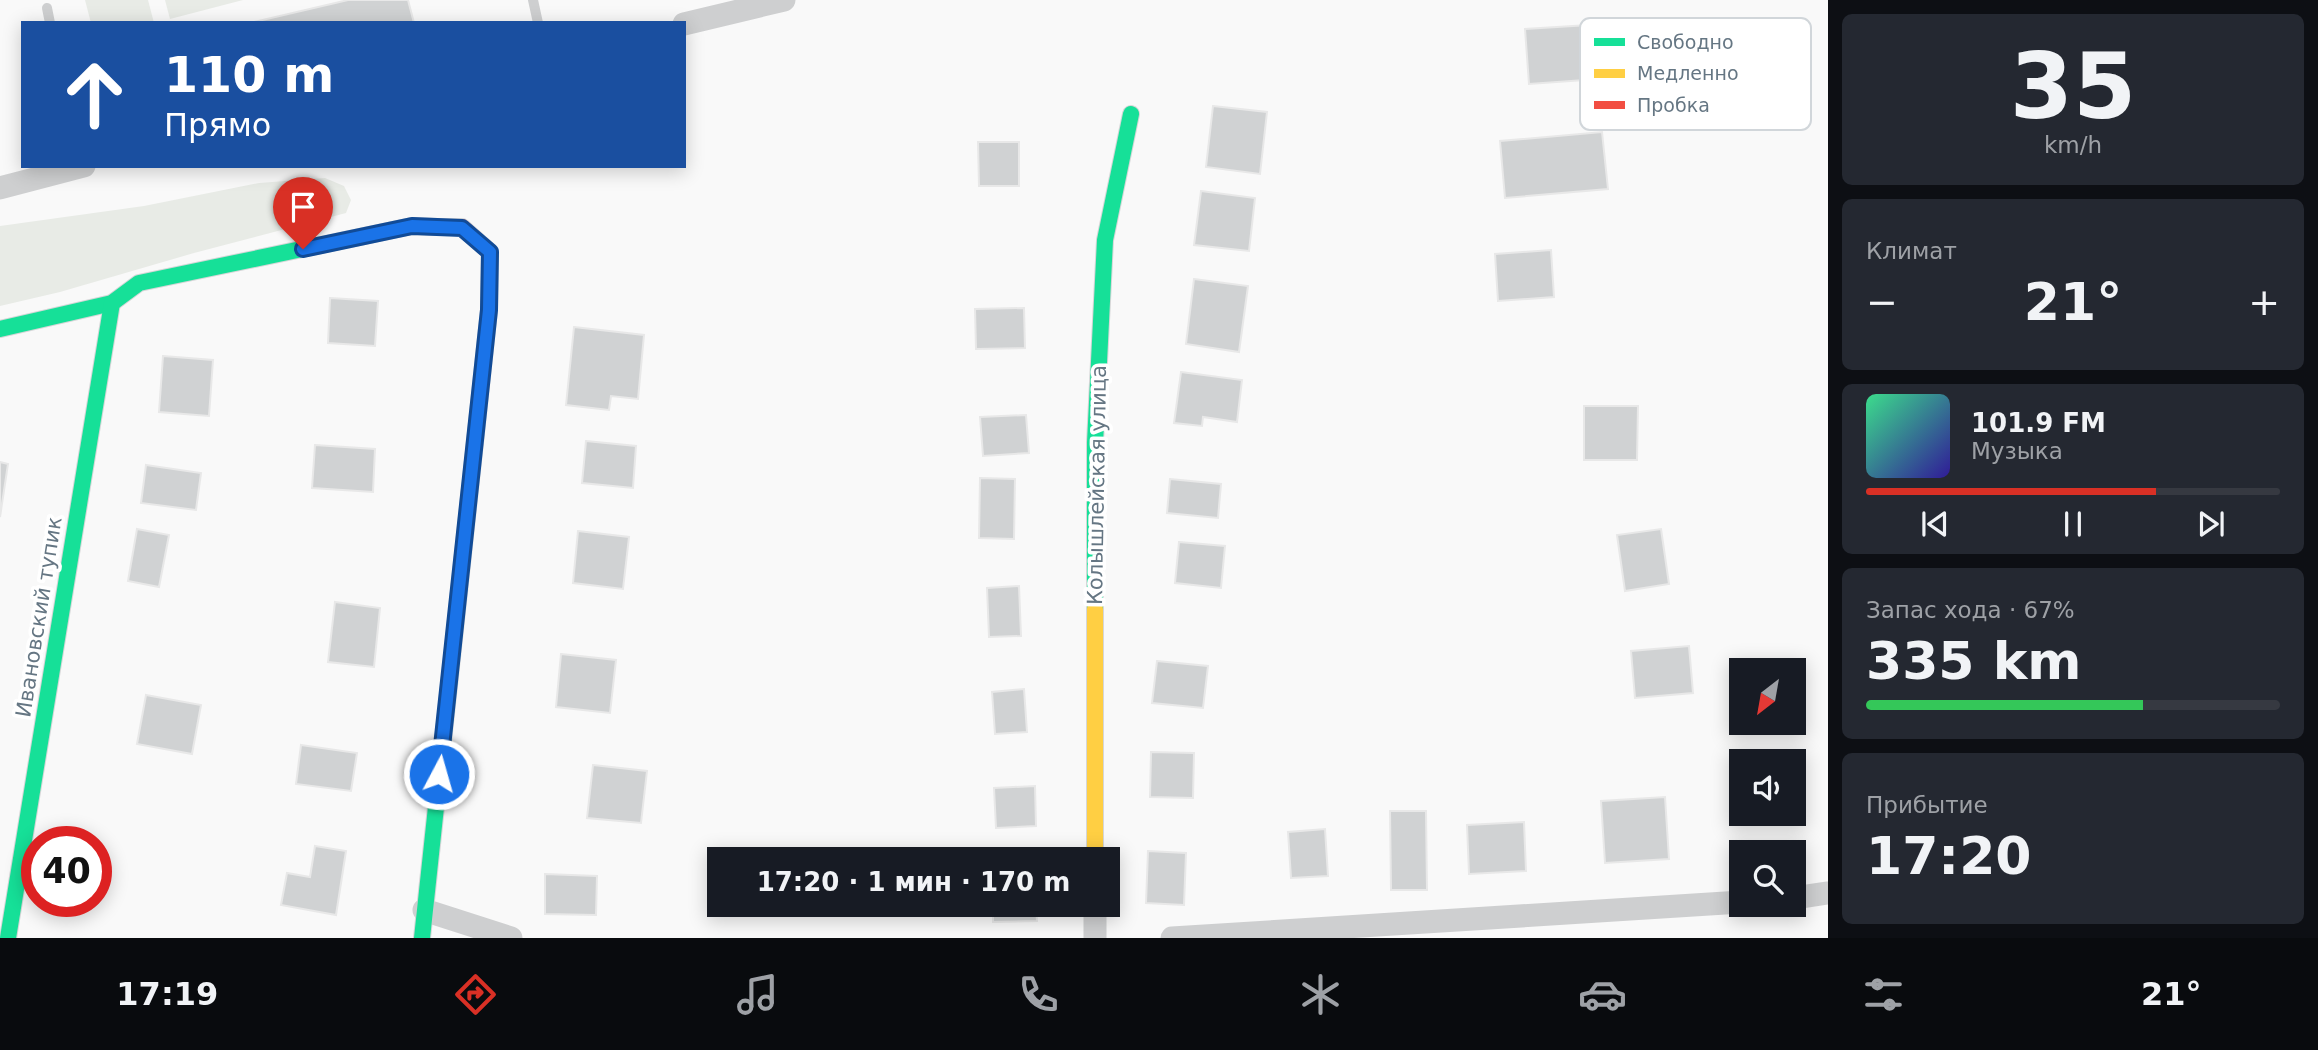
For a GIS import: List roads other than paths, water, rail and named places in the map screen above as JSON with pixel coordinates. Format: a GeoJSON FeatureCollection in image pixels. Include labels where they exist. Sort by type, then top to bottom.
{"type":"FeatureCollection","features":[{"type":"Feature","properties":{"kind":"street"},"geometry":{"type":"LineString","coordinates":[[686,24],[785,0]]}},
{"type":"Feature","properties":{"kind":"street","name":"Колышлейская улица"},"geometry":{"type":"LineString","coordinates":[[1095,847],[1095,443],[1104,253],[1131,114]]}},
{"type":"Feature","properties":{"kind":"street"},"geometry":{"type":"LineString","coordinates":[[0,188],[75,168]]}},
{"type":"Feature","properties":{"kind":"street"},"geometry":{"type":"LineString","coordinates":[[0,329],[112,303],[139,282],[412,226],[462,228],[490,252],[489,310],[422,938]]}},
{"type":"Feature","properties":{"kind":"street","name":"Ивановский тупик"},"geometry":{"type":"LineString","coordinates":[[8,938],[112,303]]}},
{"type":"Feature","properties":{"kind":"street"},"geometry":{"type":"LineString","coordinates":[[1806,896],[1828,893]]}},
{"type":"Feature","properties":{"kind":"street"},"geometry":{"type":"LineString","coordinates":[[1172,938],[1729,903]]}},
{"type":"Feature","properties":{"kind":"street"},"geometry":{"type":"LineString","coordinates":[[424,910],[511,938]]}},
{"type":"Feature","properties":{"kind":"street"},"geometry":{"type":"LineString","coordinates":[[1094,938],[1095,917]]}},
{"type":"Feature","properties":{"kind":"lane"},"geometry":{"type":"LineString","coordinates":[[533,0],[538,21]]}},
{"type":"Feature","properties":{"kind":"lane"},"geometry":{"type":"LineString","coordinates":[[47,9],[50,21]]}}]}
